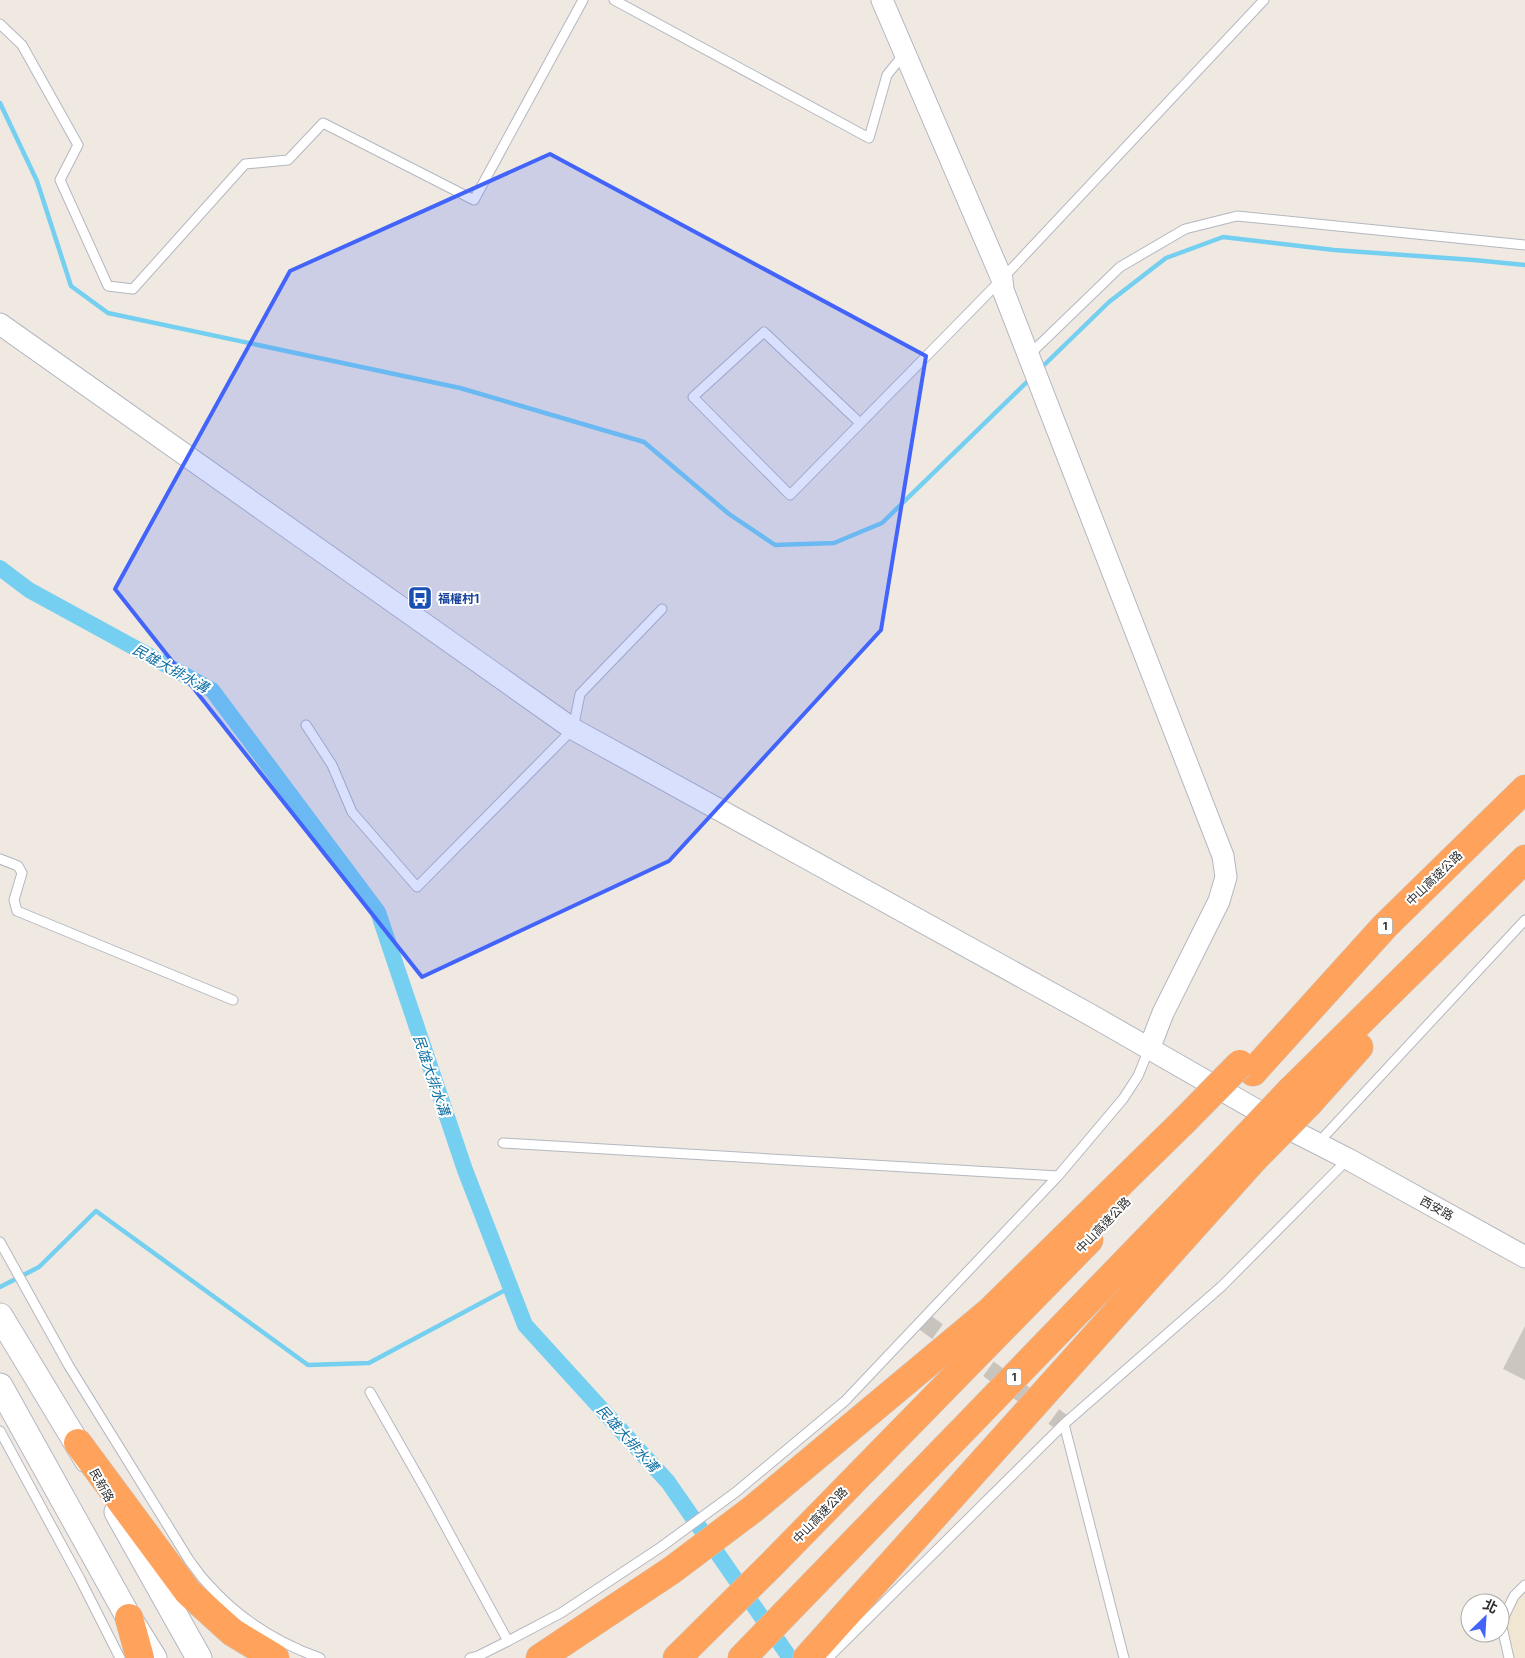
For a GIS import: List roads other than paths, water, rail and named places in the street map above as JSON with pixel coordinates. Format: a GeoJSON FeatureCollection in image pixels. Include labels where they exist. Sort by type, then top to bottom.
{"type":"FeatureCollection","features":[{"type":"Feature","properties":{"kind":"highway","name":"中山高速公路"},"geometry":{"type":"LineString","coordinates":[[677,1658],[772,1564],[1189,1126],[1385,926],[1525,789]]}},
{"type":"Feature","properties":{"kind":"highway"},"geometry":{"type":"LineString","coordinates":[[824,1651],[1244,1154],[1410,989],[1429,953],[1525,860]]}},
{"type":"Feature","properties":{"kind":"highway"},"geometry":{"type":"LineString","coordinates":[[540,1658],[667,1558],[745,1501],[989,1312],[1189,1126]]}},
{"type":"Feature","properties":{"kind":"highway","name":"1"},"geometry":{"type":"LineString","coordinates":[[743,1656],[1244,1154]]}},
{"type":"Feature","properties":{"kind":"highway"},"geometry":{"type":"LineString","coordinates":[[78,1443],[188,1592],[232,1632],[275,1658]]}},
{"type":"Feature","properties":{"kind":"highway"},"geometry":{"type":"LineString","coordinates":[[129,1618],[140,1658]]}},
{"type":"Feature","properties":{"kind":"main road","name":"民新路"},"geometry":{"type":"LineString","coordinates":[[0,1316],[78,1443],[199,1658]]}},
{"type":"Feature","properties":{"kind":"main road"},"geometry":{"type":"LineString","coordinates":[[0,1386],[129,1618],[154,1658]]}},
{"type":"Feature","properties":{"kind":"street"},"geometry":{"type":"LineString","coordinates":[[882,0],[1002,279],[1003,290],[1223,856],[1226,877],[1219,901],[1164,1013],[1149,1049]]}},
{"type":"Feature","properties":{"kind":"street","name":"西安路"},"geometry":{"type":"LineString","coordinates":[[0,324],[573,729],[1525,1257]]}},
{"type":"Feature","properties":{"kind":"lane"},"geometry":{"type":"LineString","coordinates":[[0,24],[22,45],[78,145],[60,180],[108,286],[133,288],[245,164],[288,160],[323,123],[474,200],[583,0]]}},
{"type":"Feature","properties":{"kind":"lane"},"geometry":{"type":"LineString","coordinates":[[614,0],[869,138],[887,75],[904,54]]}},
{"type":"Feature","properties":{"kind":"lane"},"geometry":{"type":"LineString","coordinates":[[860,423],[764,332],[693,398],[790,495],[1002,279],[1264,0]]}},
{"type":"Feature","properties":{"kind":"lane"},"geometry":{"type":"LineString","coordinates":[[1034,367],[1120,267],[1185,229],[1237,216],[1525,245]]}},
{"type":"Feature","properties":{"kind":"lane"},"geometry":{"type":"LineString","coordinates":[[306,725],[332,765],[352,812],[417,887],[573,729],[580,694],[662,609]]}},
{"type":"Feature","properties":{"kind":"lane"},"geometry":{"type":"LineString","coordinates":[[0,859],[18,866],[22,873],[14,900],[17,911],[233,1000]]}},
{"type":"Feature","properties":{"kind":"lane"},"geometry":{"type":"LineString","coordinates":[[1318,1143],[1525,920]]}},
{"type":"Feature","properties":{"kind":"lane"},"geometry":{"type":"LineString","coordinates":[[745,1501],[846,1401],[1058,1176],[1123,1099],[1138,1076],[1149,1049]]}},
{"type":"Feature","properties":{"kind":"lane"},"geometry":{"type":"LineString","coordinates":[[503,1143],[1058,1176]]}},
{"type":"Feature","properties":{"kind":"lane"},"geometry":{"type":"LineString","coordinates":[[824,1651],[1064,1424],[1222,1286],[1348,1159]]}},
{"type":"Feature","properties":{"kind":"lane"},"geometry":{"type":"LineString","coordinates":[[0,1242],[69,1366],[194,1566],[213,1590],[260,1629],[302,1652],[320,1658]]}},
{"type":"Feature","properties":{"kind":"lane"},"geometry":{"type":"LineString","coordinates":[[370,1392],[508,1641]]}},
{"type":"Feature","properties":{"kind":"lane"},"geometry":{"type":"LineString","coordinates":[[1064,1424],[1124,1658]]}},
{"type":"Feature","properties":{"kind":"lane"},"geometry":{"type":"LineString","coordinates":[[0,1430],[120,1658]]}},
{"type":"Feature","properties":{"kind":"lane"},"geometry":{"type":"LineString","coordinates":[[470,1658],[508,1641],[667,1558]]}},
{"type":"Feature","properties":{"kind":"lane"},"geometry":{"type":"LineString","coordinates":[[1509,1658],[1501,1623],[1514,1596],[1525,1586]]}},
{"type":"Feature","properties":{"kind":"waterway"},"geometry":{"type":"LineString","coordinates":[[0,103],[37,181],[71,286],[108,313],[460,388],[644,442],[729,514],[775,545],[834,543],[882,523],[1030,379]]}},
{"type":"Feature","properties":{"kind":"waterway"},"geometry":{"type":"LineString","coordinates":[[1041,368],[1109,302],[1166,258],[1223,237],[1334,250],[1525,265]]}},
{"type":"Feature","properties":{"kind":"waterway","name":"民雄大排水溝"},"geometry":{"type":"LineString","coordinates":[[0,568],[29,590],[212,690],[378,912],[465,1170],[525,1325],[668,1482],[790,1658]]}},
{"type":"Feature","properties":{"kind":"waterway"},"geometry":{"type":"LineString","coordinates":[[0,1287],[39,1267],[96,1211],[308,1365],[369,1363],[511,1287]]}},
{"type":"Feature","properties":{"kind":"tunnel"},"geometry":{"type":"LineString","coordinates":[[923,1321],[1064,1424]]}},
{"type":"Feature","properties":{"kind":"place","name":"福權村1"},"geometry":{"type":"Point","coordinates":[420,598]}}]}
